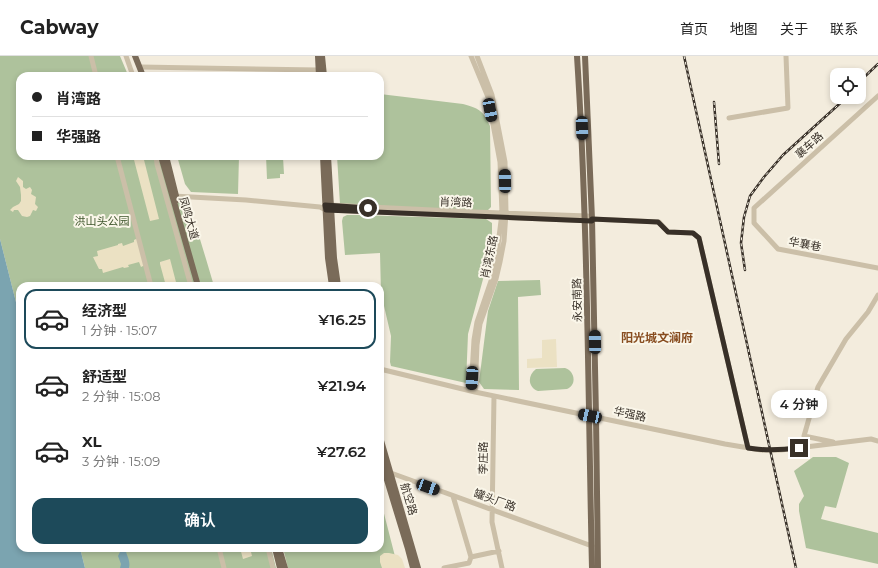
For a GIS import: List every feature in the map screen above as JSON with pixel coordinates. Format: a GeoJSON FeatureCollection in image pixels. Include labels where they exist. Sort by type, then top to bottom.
{"type":"FeatureCollection","features":[{"type":"Feature","properties":{"kind":"main road"},"geometry":{"type":"LineString","coordinates":[[131,56],[137,72]]}},
{"type":"Feature","properties":{"kind":"main road"},"geometry":{"type":"LineString","coordinates":[[135,56],[142,72]]}},
{"type":"Feature","properties":{"kind":"main road"},"geometry":{"type":"LineString","coordinates":[[318,56],[319,72]]}},
{"type":"Feature","properties":{"kind":"main road"},"geometry":{"type":"LineString","coordinates":[[322,56],[324,72]]}},
{"type":"Feature","properties":{"kind":"main road","name":"永安南路"},"geometry":{"type":"LineString","coordinates":[[577,56],[589,218],[592,568]]}},
{"type":"Feature","properties":{"kind":"main road","name":"永安南路"},"geometry":{"type":"LineString","coordinates":[[585,56],[596,417],[598,568]]}},
{"type":"Feature","properties":{"kind":"main road","name":"凤鸣大道"},"geometry":{"type":"LineString","coordinates":[[162,160],[201,282]]}},
{"type":"Feature","properties":{"kind":"main road","name":"凤鸣大道"},"geometry":{"type":"LineString","coordinates":[[167,160],[174,196],[197,282]]}},
{"type":"Feature","properties":{"kind":"main road"},"geometry":{"type":"LineString","coordinates":[[323,160],[327,208],[337,282]]}},
{"type":"Feature","properties":{"kind":"main road"},"geometry":{"type":"LineString","coordinates":[[328,160],[328,258],[331,282]]}},
{"type":"Feature","properties":{"kind":"main road","name":"航空路"},"geometry":{"type":"LineString","coordinates":[[384,450],[418,568]]}},
{"type":"Feature","properties":{"kind":"main road","name":"航空路"},"geometry":{"type":"LineString","coordinates":[[384,470],[413,568]]}},
{"type":"Feature","properties":{"kind":"main road"},"geometry":{"type":"LineString","coordinates":[[276,552],[280,568]]}},
{"type":"Feature","properties":{"kind":"main road"},"geometry":{"type":"LineString","coordinates":[[280,552],[284,568]]}},
{"type":"Feature","properties":{"kind":"street"},"geometry":{"type":"LineString","coordinates":[[91,56],[95,72]]}},
{"type":"Feature","properties":{"kind":"street"},"geometry":{"type":"LineString","coordinates":[[126,56],[132,72]]}},
{"type":"Feature","properties":{"kind":"street","name":"肖湾东路"},"geometry":{"type":"LineString","coordinates":[[472,56],[488,98],[500,162],[504,215]]}},
{"type":"Feature","properties":{"kind":"street","name":"肖湾东路"},"geometry":{"type":"LineString","coordinates":[[473,391],[474,340],[477,322],[492,278],[504,215],[505,162],[492,95],[477,56]]}},
{"type":"Feature","properties":{"kind":"street"},"geometry":{"type":"LineString","coordinates":[[729,118],[788,108],[786,56]]}},
{"type":"Feature","properties":{"kind":"street"},"geometry":{"type":"LineString","coordinates":[[140,67],[289,72]]}},
{"type":"Feature","properties":{"kind":"street","name":"襄车路"},"geometry":{"type":"LineString","coordinates":[[754,208],[878,96]]}},
{"type":"Feature","properties":{"kind":"street"},"geometry":{"type":"LineString","coordinates":[[118,160],[150,282]]}},
{"type":"Feature","properties":{"kind":"street"},"geometry":{"type":"LineString","coordinates":[[156,160],[190,282]]}},
{"type":"Feature","properties":{"kind":"street","name":"肖湾路"},"geometry":{"type":"LineString","coordinates":[[174,196],[246,200],[327,208],[658,222],[668,232],[693,233],[699,238],[748,448]]}},
{"type":"Feature","properties":{"kind":"street","name":"华襄巷"},"geometry":{"type":"LineString","coordinates":[[754,208],[754,223],[778,250],[878,268]]}},
{"type":"Feature","properties":{"kind":"street"},"geometry":{"type":"LineString","coordinates":[[839,443],[804,436],[818,387],[846,340],[868,312],[878,295]]}},
{"type":"Feature","properties":{"kind":"street","name":"华强路"},"geometry":{"type":"LineString","coordinates":[[384,370],[494,396],[761,450],[781,450],[871,440],[878,441]]}},
{"type":"Feature","properties":{"kind":"street","name":"李庄路"},"geometry":{"type":"LineString","coordinates":[[494,396],[492,522],[502,568]]}},
{"type":"Feature","properties":{"kind":"street","name":"罐头厂路"},"geometry":{"type":"LineString","coordinates":[[391,473],[592,546]]}},
{"type":"Feature","properties":{"kind":"street"},"geometry":{"type":"LineString","coordinates":[[453,496],[472,568]]}},
{"type":"Feature","properties":{"kind":"street"},"geometry":{"type":"LineString","coordinates":[[444,568],[469,562],[470,558],[499,551]]}},
{"type":"Feature","properties":{"kind":"street"},"geometry":{"type":"LineString","coordinates":[[220,552],[224,568]]}},
{"type":"Feature","properties":{"kind":"street"},"geometry":{"type":"LineString","coordinates":[[269,552],[274,568]]}},
{"type":"Feature","properties":{"kind":"green space","name":"洪山头公园"},"geometry":{"type":"Polygon","coordinates":[[[0,56],[120,56],[127,72],[16,72],[16,160],[166,160],[192,234],[199,236],[213,282],[16,282],[16,302],[0,239],[0,56]]]}},
{"type":"Feature","properties":{"kind":"green space"},"geometry":{"type":"Polygon","coordinates":[[[384,94],[463,104],[480,110],[485,116],[490,126],[491,207],[485,212],[340,204],[337,160],[384,160],[384,94]]]}},
{"type":"Feature","properties":{"kind":"green space"},"geometry":{"type":"Polygon","coordinates":[[[178,160],[239,160],[238,194],[191,192],[185,184],[178,160]]]}},
{"type":"Feature","properties":{"kind":"green space"},"geometry":{"type":"Polygon","coordinates":[[[266,160],[283,160],[284,174],[280,174],[280,178],[267,179],[266,160]]]}},
{"type":"Feature","properties":{"kind":"green space"},"geometry":{"type":"Polygon","coordinates":[[[347,215],[358,215],[486,219],[492,223],[492,240],[468,334],[466,383],[391,366],[391,336],[384,306],[384,282],[381,282],[380,253],[345,255],[342,221],[343,217],[347,215]]]}},
{"type":"Feature","properties":{"kind":"green space"},"geometry":{"type":"Polygon","coordinates":[[[540,280],[541,295],[518,297],[519,390],[484,389],[479,382],[488,311],[498,281],[540,280]]]}},
{"type":"Feature","properties":{"kind":"green space"},"geometry":{"type":"Polygon","coordinates":[[[565,368],[571,372],[574,378],[572,384],[567,389],[538,391],[532,387],[530,378],[536,369],[565,368]]]}},
{"type":"Feature","properties":{"kind":"green space"},"geometry":{"type":"Polygon","coordinates":[[[813,457],[836,457],[849,463],[836,508],[825,506],[821,519],[878,533],[878,564],[806,548],[799,511],[799,504],[804,496],[794,471],[813,457]]]}},
{"type":"Feature","properties":{"kind":"green space"},"geometry":{"type":"Polygon","coordinates":[[[384,514],[398,568],[288,568],[284,552],[384,552],[384,514]]]}},
{"type":"Feature","properties":{"kind":"green space"},"geometry":{"type":"Polygon","coordinates":[[[81,552],[272,552],[276,568],[85,568],[81,552]]]}},
{"type":"Feature","properties":{"kind":"shaded area"},"geometry":{"type":"Polygon","coordinates":[[[134,160],[144,160],[159,219],[150,221],[134,160]]]}},
{"type":"Feature","properties":{"kind":"shaded area"},"geometry":{"type":"Polygon","coordinates":[[[18,177],[23,181],[23,187],[26,189],[30,187],[32,190],[31,194],[36,197],[35,204],[38,207],[36,211],[33,210],[30,216],[27,217],[22,216],[18,210],[14,210],[13,212],[10,210],[21,201],[20,187],[16,181],[18,177]]]}},
{"type":"Feature","properties":{"kind":"shaded area"},"geometry":{"type":"Polygon","coordinates":[[[138,238],[145,265],[141,267],[139,262],[128,265],[129,267],[123,267],[103,273],[102,269],[99,269],[93,257],[98,256],[97,251],[122,243],[123,246],[134,242],[134,240],[138,238]]]}},
{"type":"Feature","properties":{"kind":"shaded area"},"geometry":{"type":"Polygon","coordinates":[[[170,259],[176,282],[165,282],[160,262],[170,259]]]}},
{"type":"Feature","properties":{"kind":"shaded area"},"geometry":{"type":"Polygon","coordinates":[[[556,339],[557,367],[527,368],[527,359],[542,358],[542,340],[556,339]]]}},
{"type":"Feature","properties":{"kind":"shaded area"},"geometry":{"type":"Polygon","coordinates":[[[241,552],[251,552],[252,556],[243,559],[241,552]]]}},
{"type":"Feature","properties":{"kind":"shaded area"},"geometry":{"type":"Polygon","coordinates":[[[384,553],[398,555],[402,559],[405,568],[382,568],[380,556],[384,553]]]}},
{"type":"Feature","properties":{"kind":"water"},"geometry":{"type":"Polygon","coordinates":[[[0,239],[16,302],[16,552],[81,552],[85,568],[0,568],[0,239]]]}},
{"type":"Feature","properties":{"kind":"water"},"geometry":{"type":"Polygon","coordinates":[[[120,552],[126,552],[129,568],[120,568],[121,564],[118,556],[120,552]]]}},
{"type":"Feature","properties":{"kind":"railway"},"geometry":{"type":"LineString","coordinates":[[684,56],[796,568]]}},
{"type":"Feature","properties":{"kind":"railway"},"geometry":{"type":"LineString","coordinates":[[866,75],[878,64]]}},
{"type":"Feature","properties":{"kind":"railway"},"geometry":{"type":"LineString","coordinates":[[714,102],[719,164]]}},
{"type":"Feature","properties":{"kind":"railway"},"geometry":{"type":"LineString","coordinates":[[745,270],[741,243],[744,217],[750,196],[783,155],[839,104]]}},
{"type":"Feature","properties":{"kind":"district","name":"阳光城文澜府"},"geometry":{"type":"Point","coordinates":[657,337]}},
{"type":"Feature","properties":{"kind":"route"},"geometry":{"type":"LineString","coordinates":[[368,208],[325,205],[326,210],[506,218],[592,221],[592,219],[658,222],[668,232],[693,233],[699,238],[748,448],[761,450],[799,448]]}}]}
